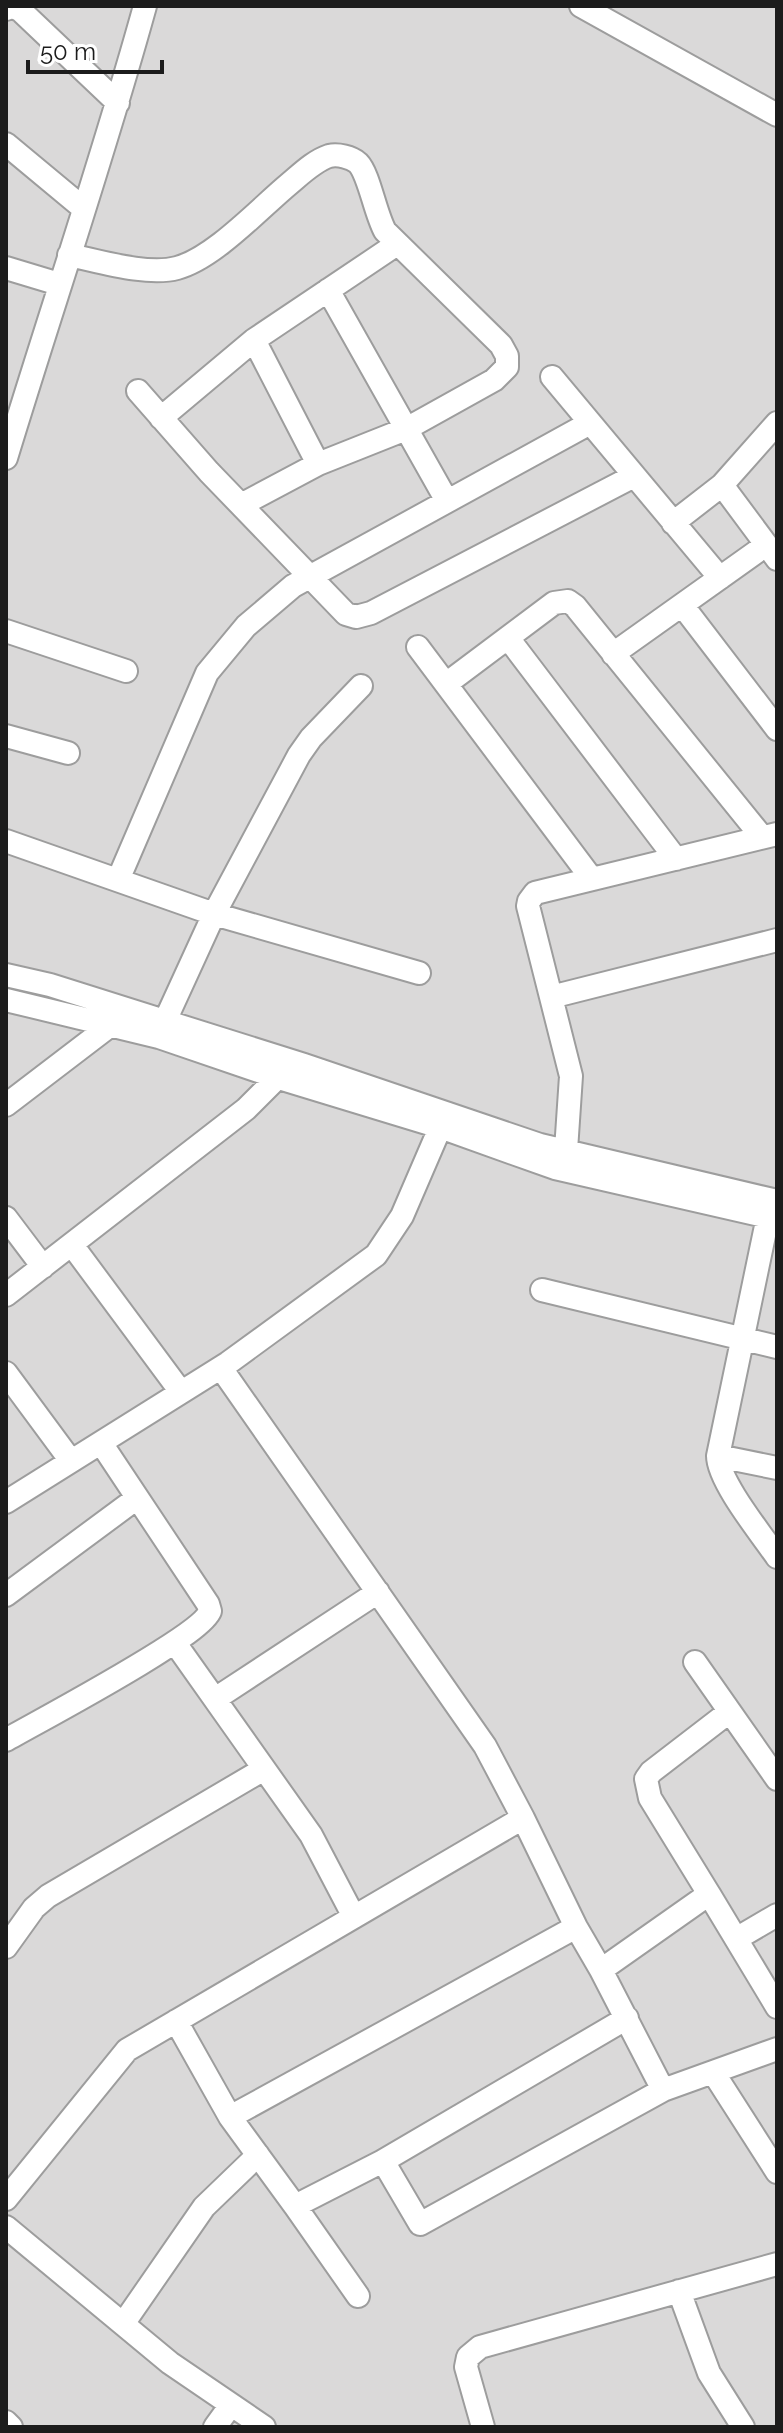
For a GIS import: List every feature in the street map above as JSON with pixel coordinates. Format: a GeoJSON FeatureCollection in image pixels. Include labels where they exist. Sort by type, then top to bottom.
{"type":"FeatureCollection","features":[{"type":"Feature","properties":{"kind":"street"},"geometry":{"type":"LineString","coordinates":[[6,458],[118,103],[145,6]]}},
{"type":"Feature","properties":{"kind":"street"},"geometry":{"type":"LineString","coordinates":[[581,6],[777,115]]}},
{"type":"Feature","properties":{"kind":"street"},"geometry":{"type":"LineString","coordinates":[[6,9],[12,7],[20,10],[118,103]]}},
{"type":"Feature","properties":{"kind":"street"},"geometry":{"type":"LineString","coordinates":[[6,144],[83,208]]}},
{"type":"Feature","properties":{"kind":"street"},"geometry":{"type":"LineString","coordinates":[[69,255],[129,268],[174,269],[206,255],[308,168],[330,155],[344,156],[357,162],[365,173],[377,216],[385,231],[501,345],[507,356],[507,367],[494,380],[406,429],[318,464],[241,505]]}},
{"type":"Feature","properties":{"kind":"street"},"geometry":{"type":"LineString","coordinates":[[161,418],[254,340],[397,244]]}},
{"type":"Feature","properties":{"kind":"street"},"geometry":{"type":"LineString","coordinates":[[6,268],[59,284]]}},
{"type":"Feature","properties":{"kind":"street"},"geometry":{"type":"LineString","coordinates":[[328,290],[447,501]]}},
{"type":"Feature","properties":{"kind":"street"},"geometry":{"type":"LineString","coordinates":[[254,340],[318,464]]}},
{"type":"Feature","properties":{"kind":"street"},"geometry":{"type":"LineString","coordinates":[[552,377],[720,578]]}},
{"type":"Feature","properties":{"kind":"street"},"geometry":{"type":"LineString","coordinates":[[138,391],[308,577],[346,614],[356,617],[371,613],[634,476]]}},
{"type":"Feature","properties":{"kind":"street"},"geometry":{"type":"LineString","coordinates":[[118,880],[207,673],[246,626],[308,577],[590,423]]}},
{"type":"Feature","properties":{"kind":"street"},"geometry":{"type":"LineString","coordinates":[[673,523],[722,485],[777,423]]}},
{"type":"Feature","properties":{"kind":"street"},"geometry":{"type":"LineString","coordinates":[[613,654],[720,578],[772,552],[722,485]]}},
{"type":"Feature","properties":{"kind":"street"},"geometry":{"type":"LineString","coordinates":[[446,684],[554,603],[568,601],[770,836],[535,893],[529,901],[572,1086],[554,1158]]}},
{"type":"Feature","properties":{"kind":"street"},"geometry":{"type":"LineString","coordinates":[[682,605],[777,729]]}},
{"type":"Feature","properties":{"kind":"street"},"geometry":{"type":"LineString","coordinates":[[6,631],[126,671]]}},
{"type":"Feature","properties":{"kind":"street"},"geometry":{"type":"LineString","coordinates":[[508,638],[676,859]]}},
{"type":"Feature","properties":{"kind":"street"},"geometry":{"type":"LineString","coordinates":[[418,647],[592,879]]}},
{"type":"Feature","properties":{"kind":"street"},"geometry":{"type":"LineString","coordinates":[[165,1021],[214,914],[305,746],[361,686]]}},
{"type":"Feature","properties":{"kind":"street"},"geometry":{"type":"LineString","coordinates":[[6,736],[68,753]]}},
{"type":"Feature","properties":{"kind":"street"},"geometry":{"type":"LineString","coordinates":[[6,841],[214,914],[419,973]]}},
{"type":"Feature","properties":{"kind":"street"},"geometry":{"type":"LineString","coordinates":[[551,997],[777,940]]}},
{"type":"Feature","properties":{"kind":"street"},"geometry":{"type":"LineString","coordinates":[[6,975],[50,985],[165,1021],[286,1070]]}},
{"type":"Feature","properties":{"kind":"street"},"geometry":{"type":"LineString","coordinates":[[6,1000],[286,1070],[554,1158],[773,1209],[742,1340],[718,1464],[777,1557]]}},
{"type":"Feature","properties":{"kind":"street"},"geometry":{"type":"LineString","coordinates":[[6,1105],[130,1010]]}},
{"type":"Feature","properties":{"kind":"street"},"geometry":{"type":"LineString","coordinates":[[6,1295],[246,1109],[286,1070]]}},
{"type":"Feature","properties":{"kind":"street"},"geometry":{"type":"LineString","coordinates":[[6,1502],[221,1368],[376,1255],[402,1216],[443,1120]]}},
{"type":"Feature","properties":{"kind":"street"},"geometry":{"type":"LineString","coordinates":[[6,1218],[43,1267]]}},
{"type":"Feature","properties":{"kind":"street"},"geometry":{"type":"LineString","coordinates":[[72,1245],[181,1392]]}},
{"type":"Feature","properties":{"kind":"street"},"geometry":{"type":"LineString","coordinates":[[542,1290],[777,1347]]}},
{"type":"Feature","properties":{"kind":"street"},"geometry":{"type":"LineString","coordinates":[[221,1368],[485,1746],[663,2090]]}},
{"type":"Feature","properties":{"kind":"street"},"geometry":{"type":"LineString","coordinates":[[6,1373],[71,1461]]}},
{"type":"Feature","properties":{"kind":"street"},"geometry":{"type":"LineString","coordinates":[[6,1740],[175,1643],[202,1623],[210,1611],[101,1443]]}},
{"type":"Feature","properties":{"kind":"street"},"geometry":{"type":"LineString","coordinates":[[718,1456],[777,1468]]}},
{"type":"Feature","properties":{"kind":"street"},"geometry":{"type":"LineString","coordinates":[[6,1595],[137,1498]]}},
{"type":"Feature","properties":{"kind":"street"},"geometry":{"type":"LineString","coordinates":[[215,1699],[378,1592]]}},
{"type":"Feature","properties":{"kind":"street"},"geometry":{"type":"LineString","coordinates":[[175,1643],[316,1843],[354,1917]]}},
{"type":"Feature","properties":{"kind":"street"},"geometry":{"type":"LineString","coordinates":[[695,1662],[777,1779]]}},
{"type":"Feature","properties":{"kind":"street"},"geometry":{"type":"LineString","coordinates":[[729,1712],[646,1779],[650,1798],[777,2007]]}},
{"type":"Feature","properties":{"kind":"street"},"geometry":{"type":"LineString","coordinates":[[6,1947],[34,1908],[48,1896],[264,1769]]}},
{"type":"Feature","properties":{"kind":"street"},"geometry":{"type":"LineString","coordinates":[[6,2199],[127,2050],[523,1818]]}},
{"type":"Feature","properties":{"kind":"street"},"geometry":{"type":"LineString","coordinates":[[601,1970],[709,1894]]}},
{"type":"Feature","properties":{"kind":"street"},"geometry":{"type":"LineString","coordinates":[[736,1939],[777,1915]]}},
{"type":"Feature","properties":{"kind":"street"},"geometry":{"type":"LineString","coordinates":[[230,2117],[576,1927]]}},
{"type":"Feature","properties":{"kind":"street"},"geometry":{"type":"LineString","coordinates":[[295,2206],[383,2161],[627,2018]]}},
{"type":"Feature","properties":{"kind":"street"},"geometry":{"type":"LineString","coordinates":[[176,2021],[230,2117],[358,2296]]}},
{"type":"Feature","properties":{"kind":"street"},"geometry":{"type":"LineString","coordinates":[[383,2161],[420,2224],[663,2090],[777,2049]]}},
{"type":"Feature","properties":{"kind":"street"},"geometry":{"type":"LineString","coordinates":[[703,2075],[777,2172]]}},
{"type":"Feature","properties":{"kind":"street"},"geometry":{"type":"LineString","coordinates":[[123,2324],[204,2207],[258,2155]]}},
{"type":"Feature","properties":{"kind":"street"},"geometry":{"type":"LineString","coordinates":[[6,2227],[170,2363],[264,2427]]}},
{"type":"Feature","properties":{"kind":"street"},"geometry":{"type":"LineString","coordinates":[[483,2427],[466,2367],[468,2357],[480,2347],[777,2264]]}},
{"type":"Feature","properties":{"kind":"street"},"geometry":{"type":"LineString","coordinates":[[666,2294],[743,2427]]}},
{"type":"Feature","properties":{"kind":"street"},"geometry":{"type":"LineString","coordinates":[[215,2427],[231,2405]]}},
{"type":"Feature","properties":{"kind":"street"},"geometry":{"type":"LineString","coordinates":[[6,2422],[11,2427]]}},
{"type":"Feature","properties":{"kind":"shaded area"},"geometry":{"type":"Polygon","coordinates":[[[6,6],[777,6],[777,2427],[6,2427],[6,6]]]}}]}
